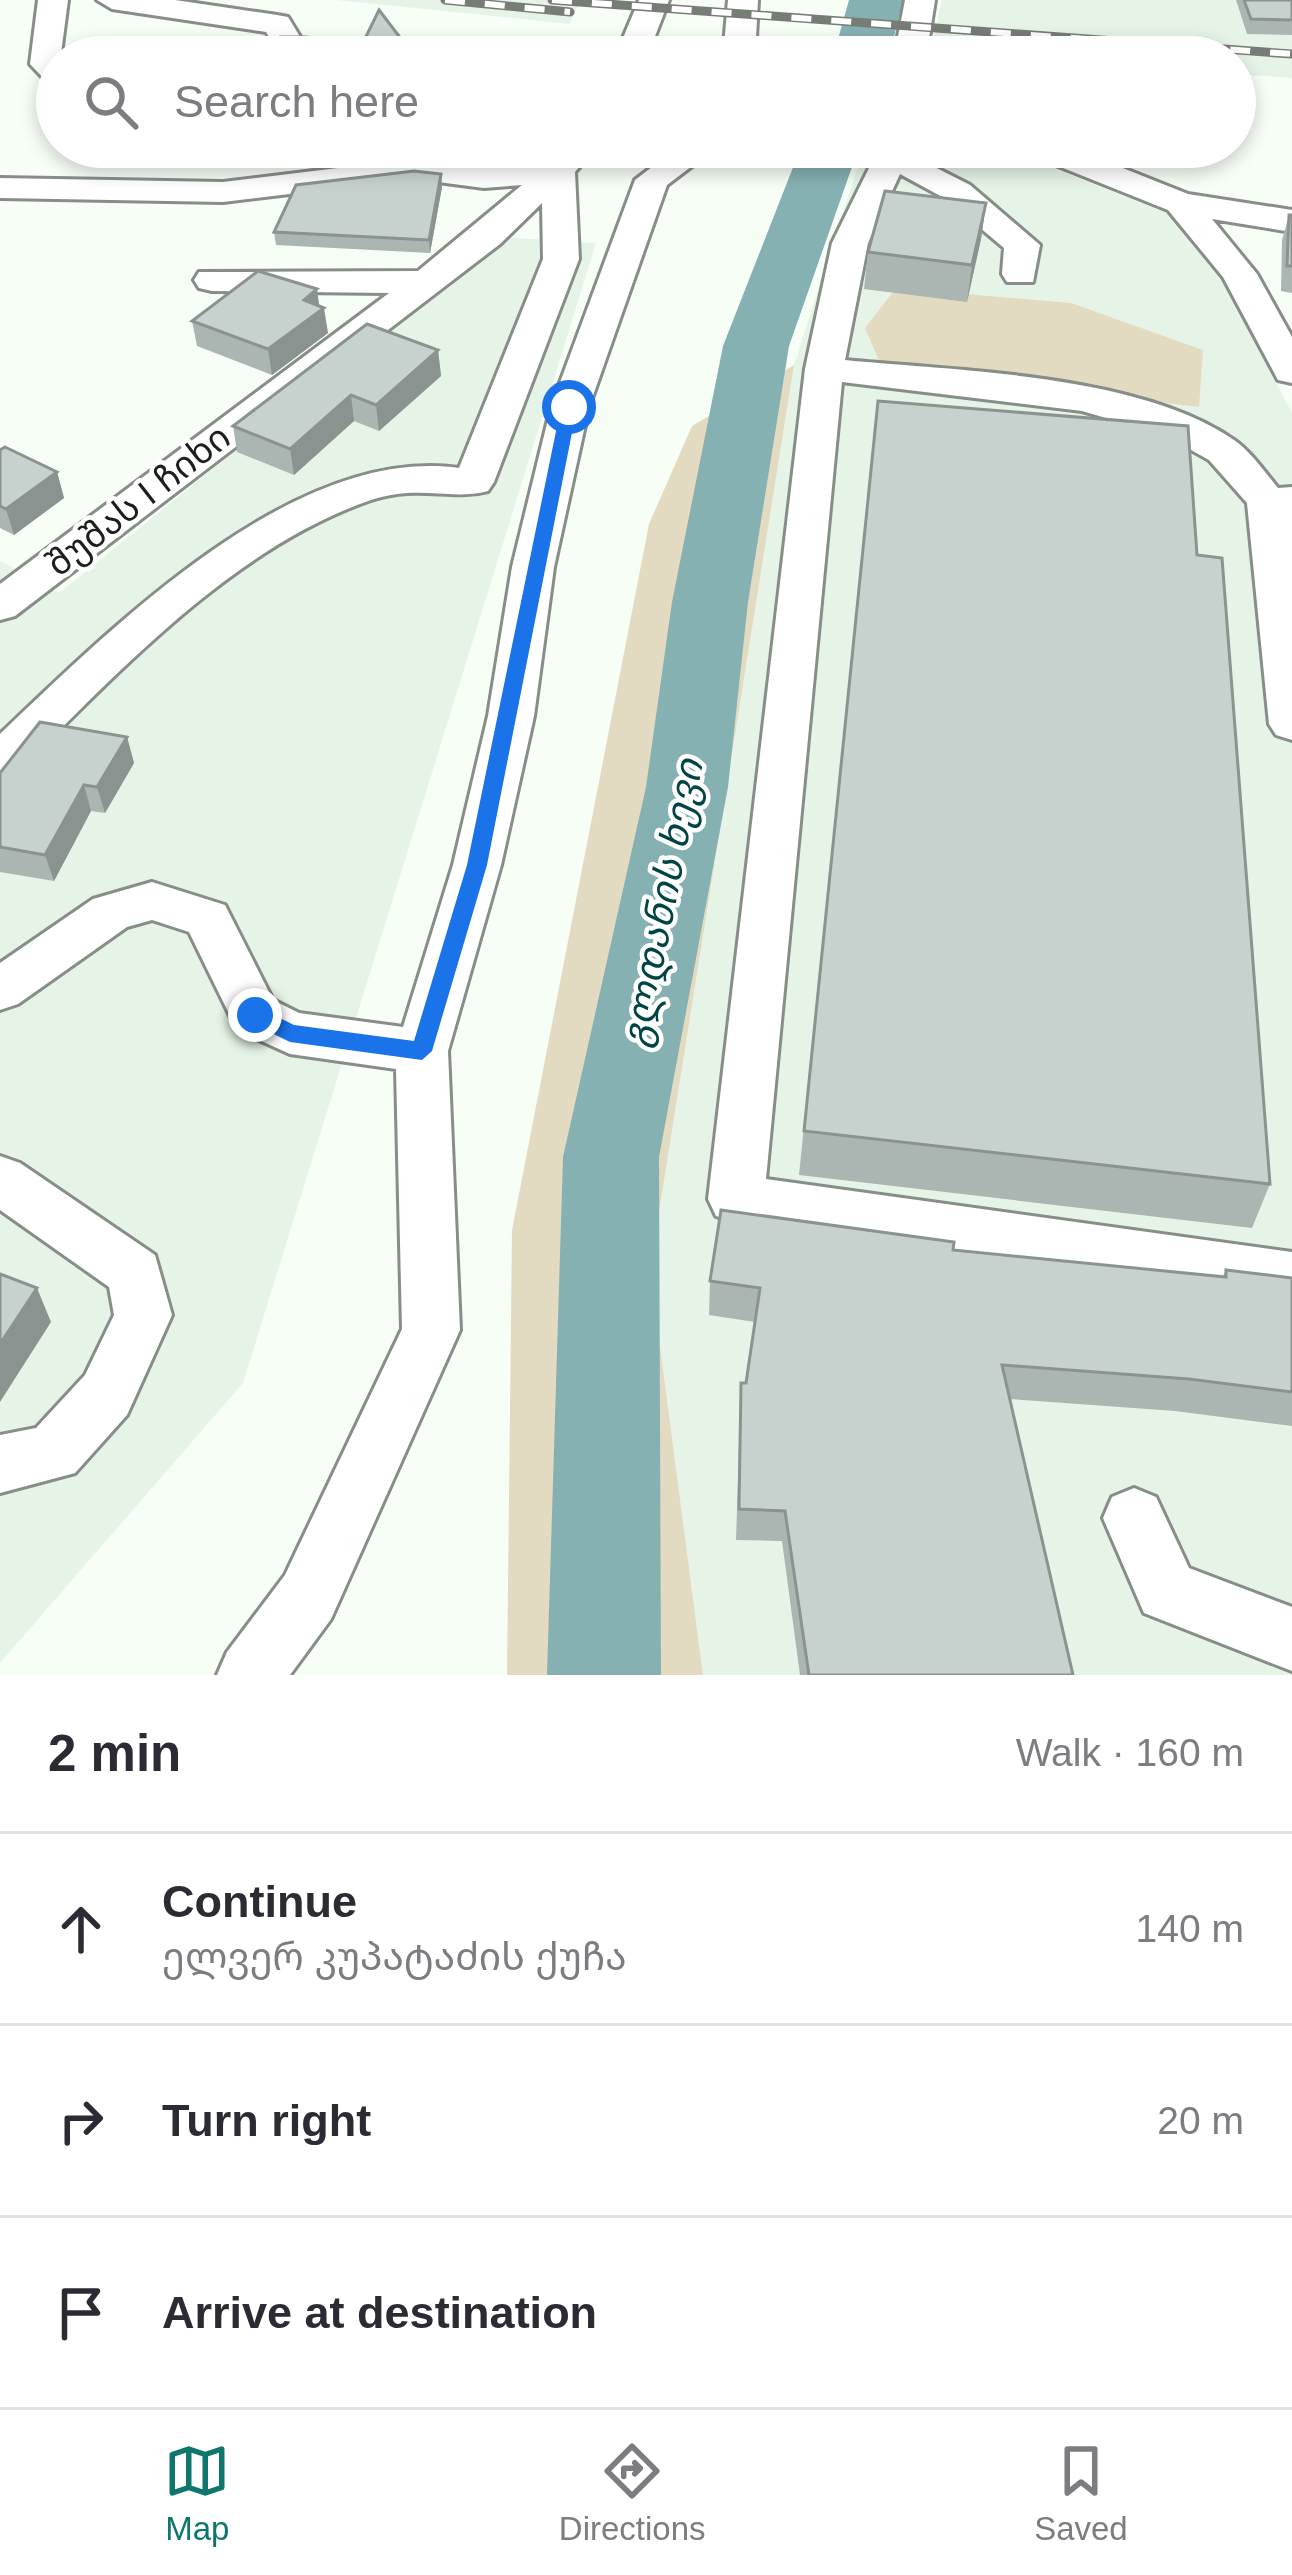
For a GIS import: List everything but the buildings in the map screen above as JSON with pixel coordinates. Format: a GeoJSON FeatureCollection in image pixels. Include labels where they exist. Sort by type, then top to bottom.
{"type":"FeatureCollection","features":[{"type":"Feature","properties":{"kind":"street"},"geometry":{"type":"LineString","coordinates":[[49,36],[53,0]]}},
{"type":"Feature","properties":{"kind":"street"},"geometry":{"type":"LineString","coordinates":[[112,0],[278,24],[285,36]]}},
{"type":"Feature","properties":{"kind":"street"},"geometry":{"type":"LineString","coordinates":[[639,36],[654,0]]}},
{"type":"Feature","properties":{"kind":"street"},"geometry":{"type":"LineString","coordinates":[[740,36],[743,0]]}},
{"type":"Feature","properties":{"kind":"street"},"geometry":{"type":"LineString","coordinates":[[911,36],[920,0]]}},
{"type":"Feature","properties":{"kind":"street"},"geometry":{"type":"LineString","coordinates":[[396,168],[484,178],[529,168]]}},
{"type":"Feature","properties":{"kind":"street","name":"შუშას I ჩიხი"},"geometry":{"type":"LineString","coordinates":[[0,606],[487,236],[560,168]]}},
{"type":"Feature","properties":{"kind":"street"},"geometry":{"type":"LineString","coordinates":[[0,761],[147,619],[319,506],[412,477],[474,482],[561,259],[569,168]]}},
{"type":"Feature","properties":{"kind":"street"},"geometry":{"type":"LineString","coordinates":[[250,1675],[308,1597],[431,1330],[422,1051],[511,716],[533,567],[569,407],[652,180],[669,168]]}},
{"type":"Feature","properties":{"kind":"street"},"geometry":{"type":"LineString","coordinates":[[865,168],[824,369],[736,1199],[1292,1277]]}},
{"type":"Feature","properties":{"kind":"street"},"geometry":{"type":"LineString","coordinates":[[909,168],[970,197],[1022,245],[1020,274]]}},
{"type":"Feature","properties":{"kind":"street"},"geometry":{"type":"LineString","coordinates":[[1092,168],[1180,203],[1292,221]]}},
{"type":"Feature","properties":{"kind":"street"},"geometry":{"type":"LineString","coordinates":[[0,188],[223,192],[409,170]]}},
{"type":"Feature","properties":{"kind":"street"},"geometry":{"type":"LineString","coordinates":[[1180,203],[1239,274],[1292,372]]}},
{"type":"Feature","properties":{"kind":"street"},"geometry":{"type":"LineString","coordinates":[[212,280],[422,282]]}},
{"type":"Feature","properties":{"kind":"street"},"geometry":{"type":"LineString","coordinates":[[824,369],[1086,401],[1166,421],[1219,447],[1279,500],[1292,724]]}},
{"type":"Feature","properties":{"kind":"street"},"geometry":{"type":"LineString","coordinates":[[0,991],[111,912],[152,901],[207,919],[255,1015],[290,1033],[422,1051]]}},
{"type":"Feature","properties":{"kind":"street"},"geometry":{"type":"LineString","coordinates":[[0,1180],[135,1273],[143,1315],[106,1395],[53,1453],[0,1464]]}},
{"type":"Feature","properties":{"kind":"street"},"geometry":{"type":"LineString","coordinates":[[1134,1518],[1167,1591],[1292,1640]]}},
{"type":"Feature","properties":{"kind":"shaded area"},"geometry":{"type":"Polygon","coordinates":[[[337,0],[580,0],[570,24],[337,0]]]}},
{"type":"Feature","properties":{"kind":"shaded area"},"geometry":{"type":"Polygon","coordinates":[[[942,0],[1292,0],[1292,78],[1256,75],[1256,36],[934,36],[942,0]]]}},
{"type":"Feature","properties":{"kind":"shaded area"},"geometry":{"type":"Polygon","coordinates":[[[857,168],[1052,168],[1169,214],[1216,269],[1292,413],[1292,1675],[703,1675],[650,1269],[794,365],[857,168]]]}},
{"type":"Feature","properties":{"kind":"shaded area"},"geometry":{"type":"Polygon","coordinates":[[[500,237],[596,243],[243,1383],[0,1663],[0,561],[59,593],[500,237]]]}},
{"type":"Feature","properties":{"kind":"shaded area"},"geometry":{"type":"Polygon","coordinates":[[[896,288],[1071,303],[1203,350],[1199,407],[883,370],[865,328],[896,288]]]}},
{"type":"Feature","properties":{"kind":"shaded area"},"geometry":{"type":"Polygon","coordinates":[[[794,365],[650,1269],[703,1675],[507,1675],[512,1230],[649,524],[692,426],[794,365]]]}},
{"type":"Feature","properties":{"kind":"waterway","name":"გლდანის ხევი"},"geometry":{"type":"LineString","coordinates":[[867,36],[876,0]]}},
{"type":"Feature","properties":{"kind":"waterway","name":"გლდანის ხევი"},"geometry":{"type":"LineString","coordinates":[[604,1675],[611,1157],[687,787],[710,602],[756,346],[822,168]]}},
{"type":"Feature","properties":{"kind":"railway"},"geometry":{"type":"LineString","coordinates":[[445,0],[570,12]]}},
{"type":"Feature","properties":{"kind":"railway"},"geometry":{"type":"LineString","coordinates":[[552,0],[1045,36]]}},
{"type":"Feature","properties":{"kind":"railway"},"geometry":{"type":"LineString","coordinates":[[1256,51],[1292,54]]}},
{"type":"Feature","properties":{"kind":"route"},"geometry":{"type":"LineString","coordinates":[[255,1015],[290,1033],[422,1051],[477,865],[511,716],[533,567],[569,407]]}}]}
